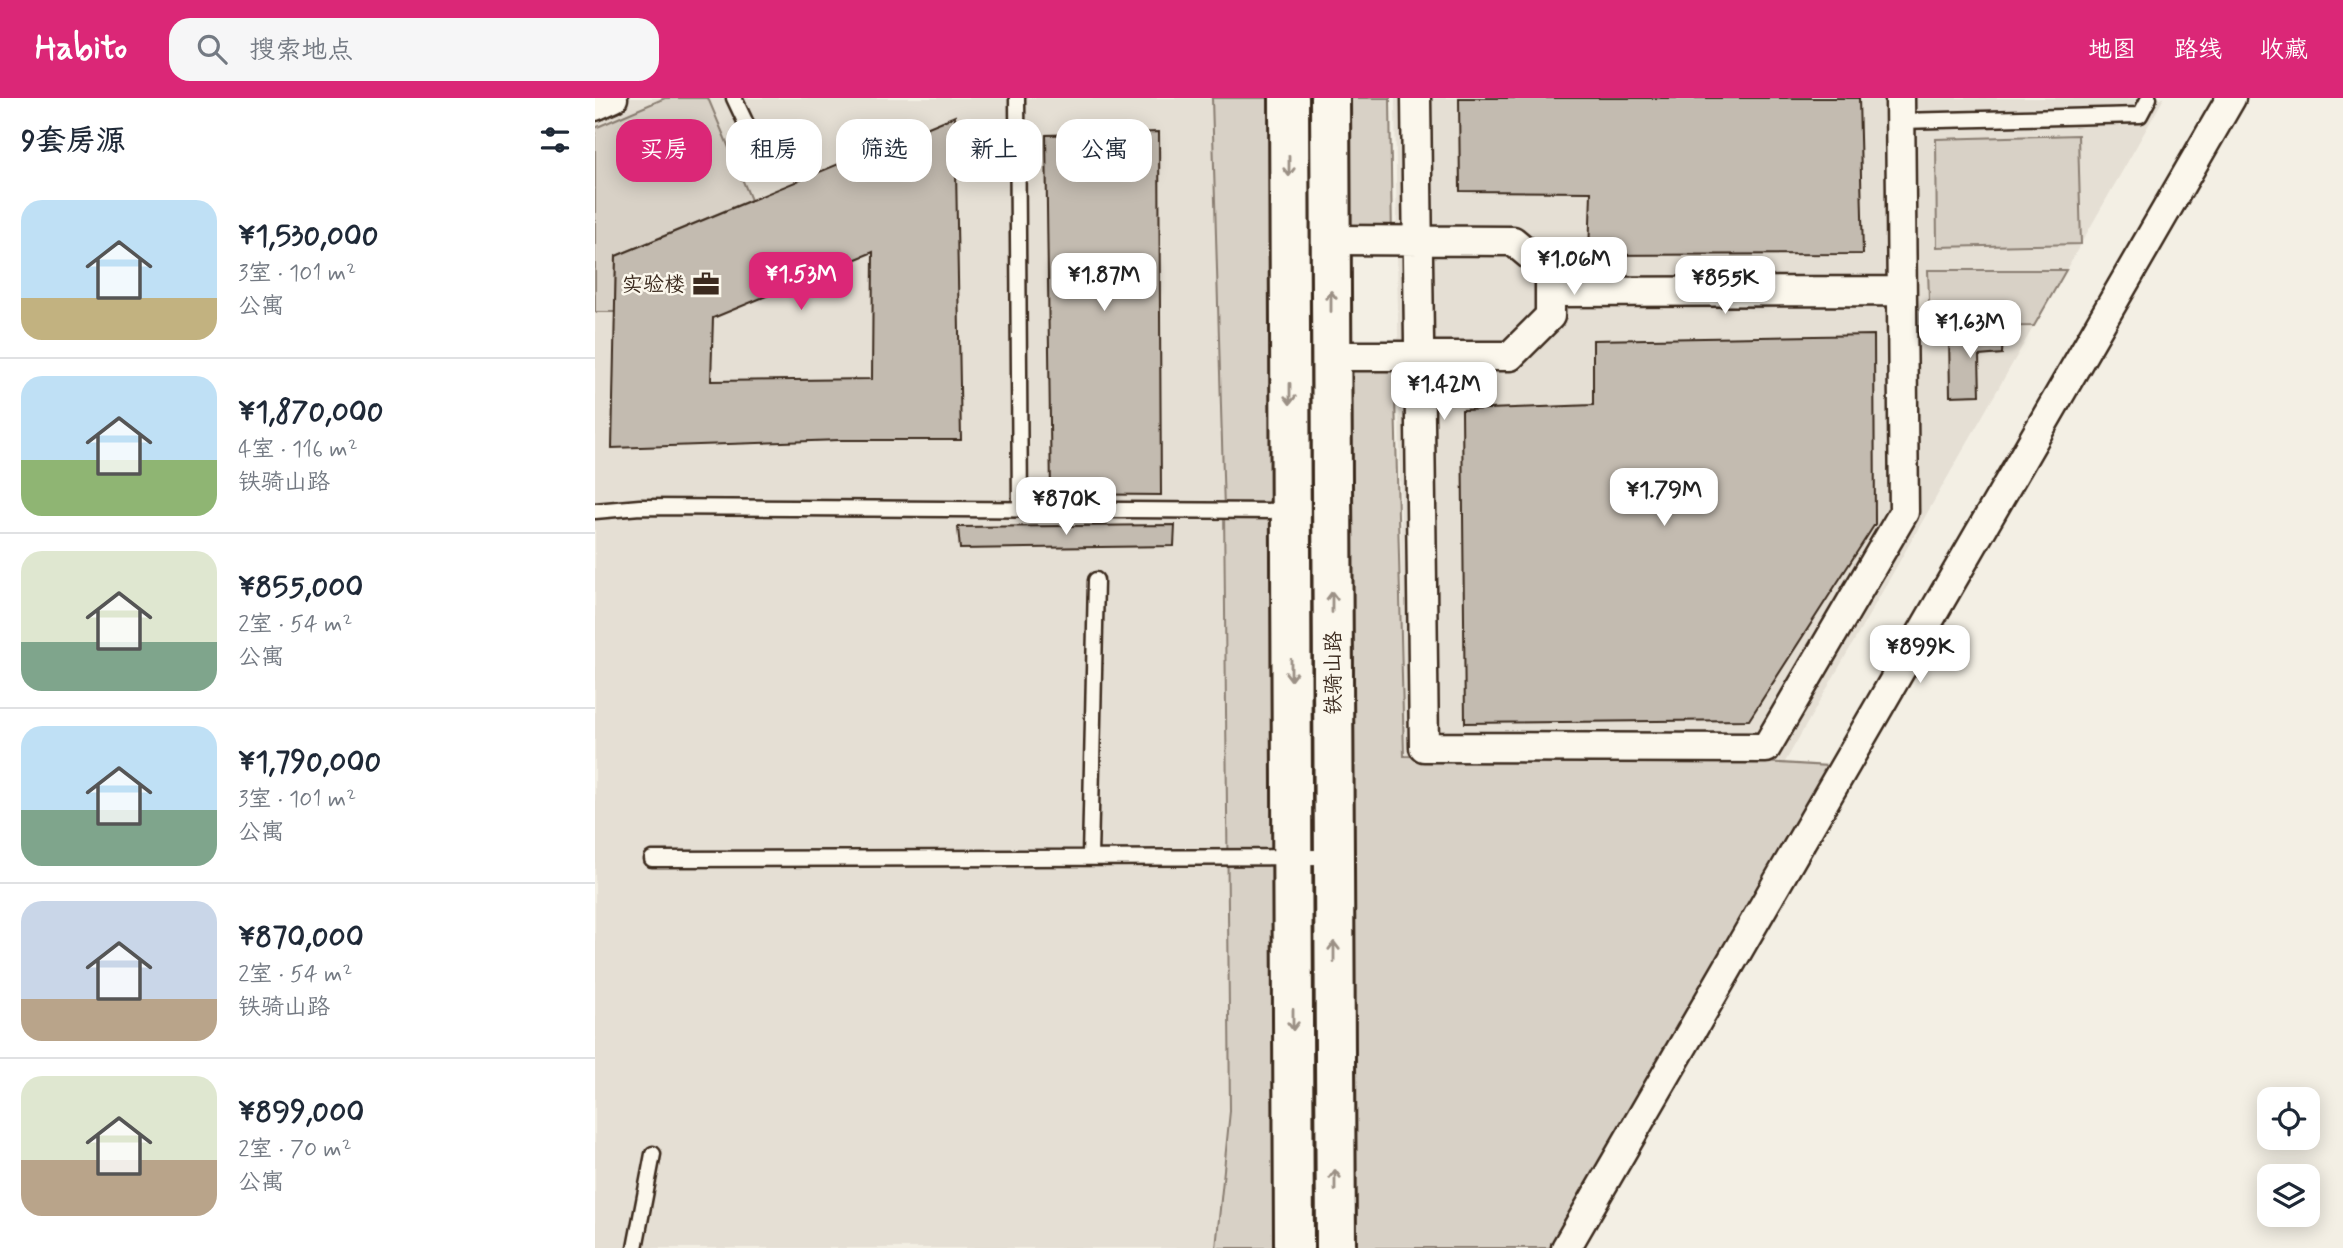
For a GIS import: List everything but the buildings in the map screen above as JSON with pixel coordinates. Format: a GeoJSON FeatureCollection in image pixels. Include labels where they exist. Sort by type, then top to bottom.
{"type":"FeatureCollection","features":[{"type":"Feature","properties":{"kind":"main road","name":"铁骑山路"},"geometry":{"type":"LineString","coordinates":[[1289,98],[1294,1248]]}},
{"type":"Feature","properties":{"kind":"main road","name":"铁骑山路"},"geometry":{"type":"LineString","coordinates":[[1330,98],[1336,1248]]}},
{"type":"Feature","properties":{"kind":"street"},"geometry":{"type":"LineString","coordinates":[[595,106],[613,98]]}},
{"type":"Feature","properties":{"kind":"street"},"geometry":{"type":"LineString","coordinates":[[1416,98],[1424,747],[1766,748],[1904,512],[1900,109]]}},
{"type":"Feature","properties":{"kind":"street"},"geometry":{"type":"LineString","coordinates":[[1566,1248],[2231,98]]}},
{"type":"Feature","properties":{"kind":"street"},"geometry":{"type":"LineString","coordinates":[[1331,240],[1513,241],[1550,272],[1550,316],[1510,356],[1331,356]]}},
{"type":"Feature","properties":{"kind":"street"},"geometry":{"type":"LineString","coordinates":[[1550,292],[1901,291]]}},
{"type":"Feature","properties":{"kind":"lane"},"geometry":{"type":"LineString","coordinates":[[734,98],[744,119]]}},
{"type":"Feature","properties":{"kind":"lane"},"geometry":{"type":"LineString","coordinates":[[1017,98],[1020,509]]}},
{"type":"Feature","properties":{"kind":"lane"},"geometry":{"type":"LineString","coordinates":[[1900,109],[2140,115],[2150,98]]}},
{"type":"Feature","properties":{"kind":"lane"},"geometry":{"type":"LineString","coordinates":[[595,511],[640,507],[1291,511]]}},
{"type":"Feature","properties":{"kind":"lane"},"geometry":{"type":"LineString","coordinates":[[1090,858],[1096,580]]}},
{"type":"Feature","properties":{"kind":"lane"},"geometry":{"type":"LineString","coordinates":[[652,859],[1334,857]]}},
{"type":"Feature","properties":{"kind":"lane"},"geometry":{"type":"LineString","coordinates":[[635,1248],[653,1154]]}},
{"type":"Feature","properties":{"kind":"shaded area"},"geometry":{"type":"Polygon","coordinates":[[[595,98],[1224,98],[1223,537],[1230,1111],[1216,1248],[595,1248],[595,98]]]}},
{"type":"Feature","properties":{"kind":"shaded area"},"geometry":{"type":"Polygon","coordinates":[[[665,98],[708,98],[726,141],[726,182],[743,182],[751,200],[616,256],[615,312],[595,312],[595,128],[665,98]]]}},
{"type":"Feature","properties":{"kind":"shaded area"},"geometry":{"type":"Polygon","coordinates":[[[1212,98],[1289,98],[1294,1248],[1216,1248],[1230,1111],[1224,510],[1212,98]]]}},
{"type":"Feature","properties":{"kind":"shaded area"},"geometry":{"type":"Polygon","coordinates":[[[1330,98],[1390,98],[1392,240],[1331,240],[1330,98]]]}},
{"type":"Feature","properties":{"kind":"shaded area"},"geometry":{"type":"Polygon","coordinates":[[[1395,98],[2164,98],[1785,762],[1404,756],[1395,98]]]}},
{"type":"Feature","properties":{"kind":"shaded area"},"geometry":{"type":"Polygon","coordinates":[[[2078,135],[2081,244],[1937,247],[1936,139],[2078,135]]]}},
{"type":"Feature","properties":{"kind":"shaded area"},"geometry":{"type":"Polygon","coordinates":[[[1928,270],[2066,270],[2034,326],[1930,327],[1928,270]]]}},
{"type":"Feature","properties":{"kind":"shaded area"},"geometry":{"type":"Polygon","coordinates":[[[1331,356],[1394,356],[1404,756],[1764,762],[1844,767],[1566,1248],[1336,1248],[1331,356]]]}},
{"type":"Feature","properties":{"kind":"place","name":"实验楼"},"geometry":{"type":"Point","coordinates":[706,284]}}]}
